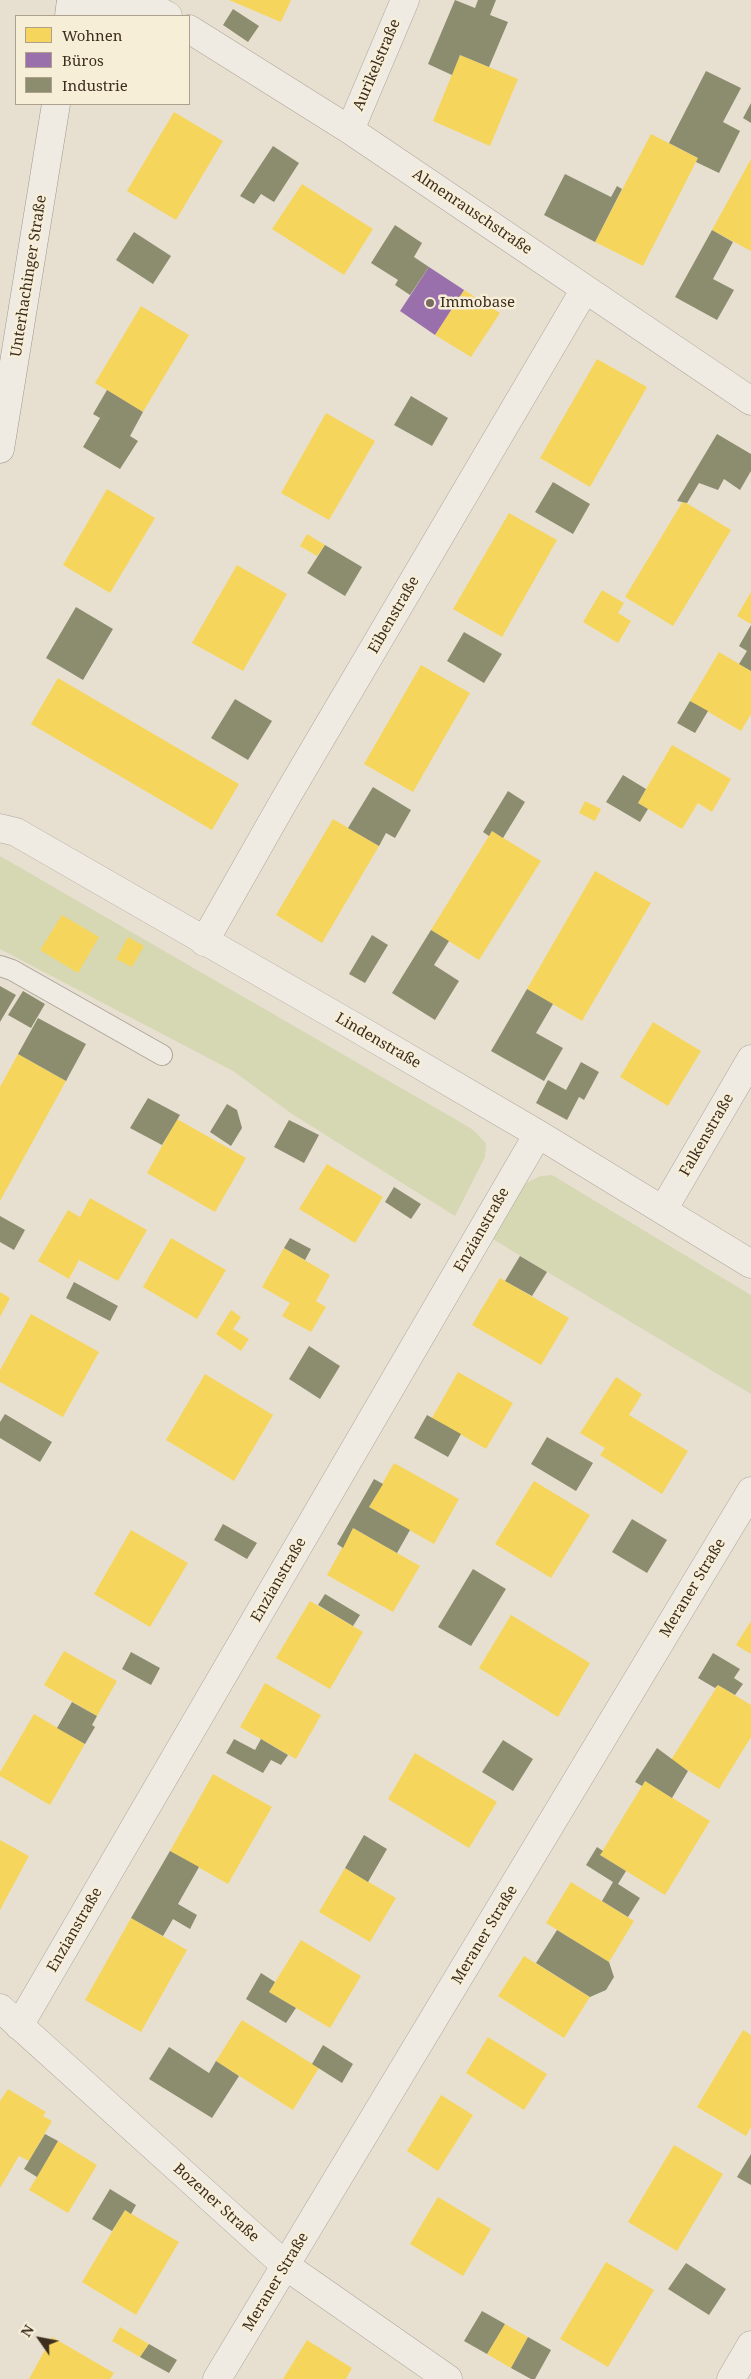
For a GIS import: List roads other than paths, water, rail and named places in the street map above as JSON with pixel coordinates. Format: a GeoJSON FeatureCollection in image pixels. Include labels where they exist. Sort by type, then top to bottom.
{"type":"FeatureCollection","features":[{"type":"Feature","properties":{"kind":"street","name":"Aurikelstraße"},"geometry":{"type":"LineString","coordinates":[[350,130],[405,0]]}},
{"type":"Feature","properties":{"kind":"street"},"geometry":{"type":"LineString","coordinates":[[70,6],[161,12],[166,15]]}},
{"type":"Feature","properties":{"kind":"street","name":"Almenrauschstraße"},"geometry":{"type":"LineString","coordinates":[[190,30],[350,130],[751,402]]}},
{"type":"Feature","properties":{"kind":"street","name":"Unterhachinger Straße"},"geometry":{"type":"LineString","coordinates":[[0,449],[56,105]]}},
{"type":"Feature","properties":{"kind":"street","name":"Eibenstraße"},"geometry":{"type":"LineString","coordinates":[[204,942],[284,801],[585,289]]}},
{"type":"Feature","properties":{"kind":"street","name":"Lindenstraße"},"geometry":{"type":"LineString","coordinates":[[0,828],[16,832],[538,1134],[751,1264]]}},
{"type":"Feature","properties":{"kind":"street","name":"Falkenstraße"},"geometry":{"type":"LineString","coordinates":[[663,1210],[751,1059]]}},
{"type":"Feature","properties":{"kind":"street","name":"Enzianstraße"},"geometry":{"type":"LineString","coordinates":[[10,2017],[538,1134]]}},
{"type":"Feature","properties":{"kind":"street","name":"Meraner Straße"},"geometry":{"type":"LineString","coordinates":[[217,2379],[751,1490]]}},
{"type":"Feature","properties":{"kind":"street","name":"Bozener Straße"},"geometry":{"type":"LineString","coordinates":[[10,2017],[286,2266],[448,2379]]}},
{"type":"Feature","properties":{"kind":"street"},"geometry":{"type":"LineString","coordinates":[[731,2379],[751,2345]]}},
{"type":"Feature","properties":{"kind":"lane"},"geometry":{"type":"LineString","coordinates":[[0,966],[12,970],[162,1055]]}},
{"type":"Feature","properties":{"kind":"place","name":"Immobase"},"geometry":{"type":"Point","coordinates":[430,303]}}]}
